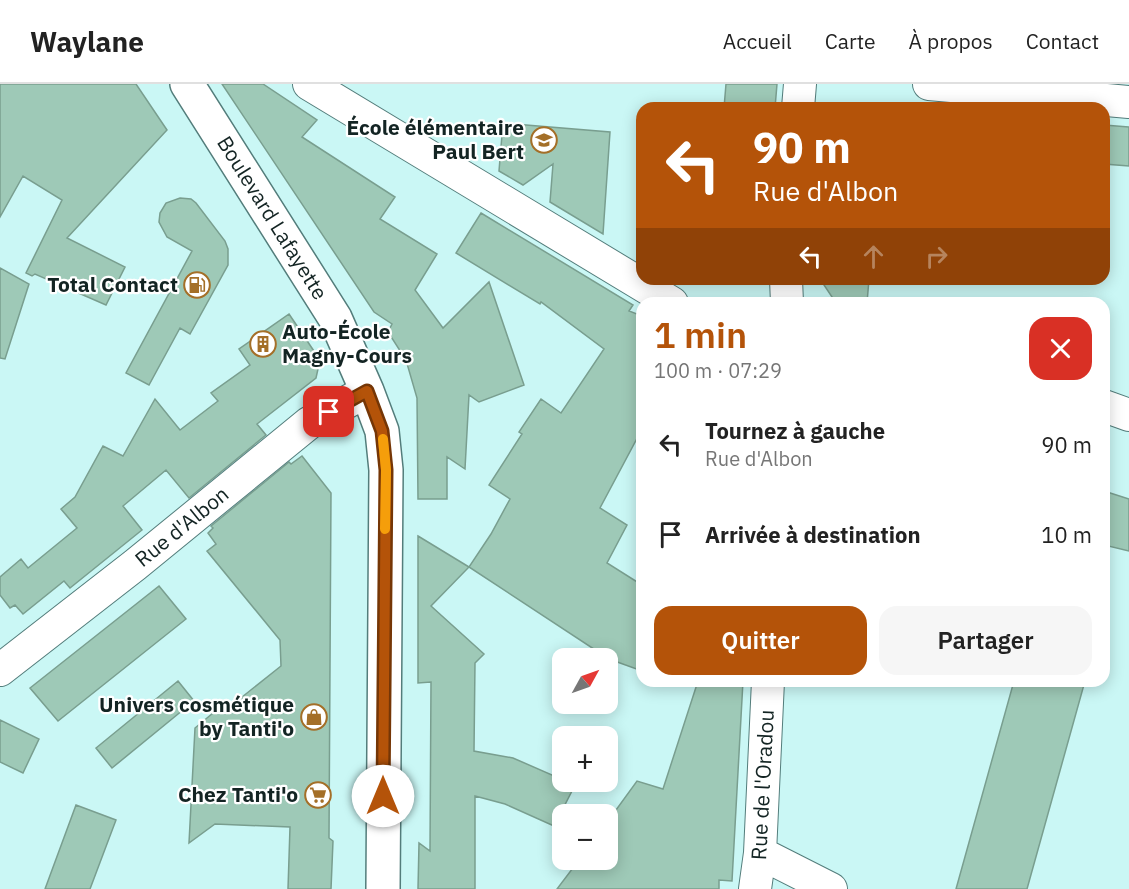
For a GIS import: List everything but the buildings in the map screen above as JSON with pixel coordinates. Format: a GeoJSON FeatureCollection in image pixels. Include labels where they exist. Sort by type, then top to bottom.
{"type":"FeatureCollection","features":[{"type":"Feature","properties":{"kind":"main road","name":"Boulevard Lafayette"},"geometry":{"type":"LineString","coordinates":[[187,84],[335,318],[382,431],[386,470],[383,889]]}},
{"type":"Feature","properties":{"kind":"street"},"geometry":{"type":"LineString","coordinates":[[309,84],[636,281]]}},
{"type":"Feature","properties":{"kind":"street"},"geometry":{"type":"LineString","coordinates":[[798,102],[800,84]]}},
{"type":"Feature","properties":{"kind":"street"},"geometry":{"type":"LineString","coordinates":[[929,84],[1129,102]]}},
{"type":"Feature","properties":{"kind":"street"},"geometry":{"type":"LineString","coordinates":[[642,285],[662,297]]}},
{"type":"Feature","properties":{"kind":"street","name":"Rue d'Albon"},"geometry":{"type":"LineString","coordinates":[[0,670],[135,565],[309,423],[367,391]]}},
{"type":"Feature","properties":{"kind":"street"},"geometry":{"type":"LineString","coordinates":[[1110,408],[1129,415]]}},
{"type":"Feature","properties":{"kind":"street","name":"Rue de l'Oradou"},"geometry":{"type":"LineString","coordinates":[[755,889],[760,853],[768,687]]}},
{"type":"Feature","properties":{"kind":"street"},"geometry":{"type":"LineString","coordinates":[[760,853],[831,889]]}},
{"type":"Feature","properties":{"kind":"slow traffic"},"geometry":{"type":"LineString","coordinates":[[383,439],[386,470],[385,529]]}},
{"type":"Feature","properties":{"kind":"place","name":"École élémentaire Paul Bert"},"geometry":{"type":"Point","coordinates":[544,140]}},
{"type":"Feature","properties":{"kind":"place","name":"Total Contact"},"geometry":{"type":"Point","coordinates":[197,285]}},
{"type":"Feature","properties":{"kind":"place","name":"Auto-École Magny-Cours"},"geometry":{"type":"Point","coordinates":[263,344]}},
{"type":"Feature","properties":{"kind":"place","name":"Univers cosmétique by Tanti'o"},"geometry":{"type":"Point","coordinates":[314,717]}},
{"type":"Feature","properties":{"kind":"place","name":"Chez Tanti'o"},"geometry":{"type":"Point","coordinates":[318,795]}},
{"type":"Feature","properties":{"kind":"route"},"geometry":{"type":"LineString","coordinates":[[329,412],[367,391],[382,431],[386,470],[383,796]]}}]}
